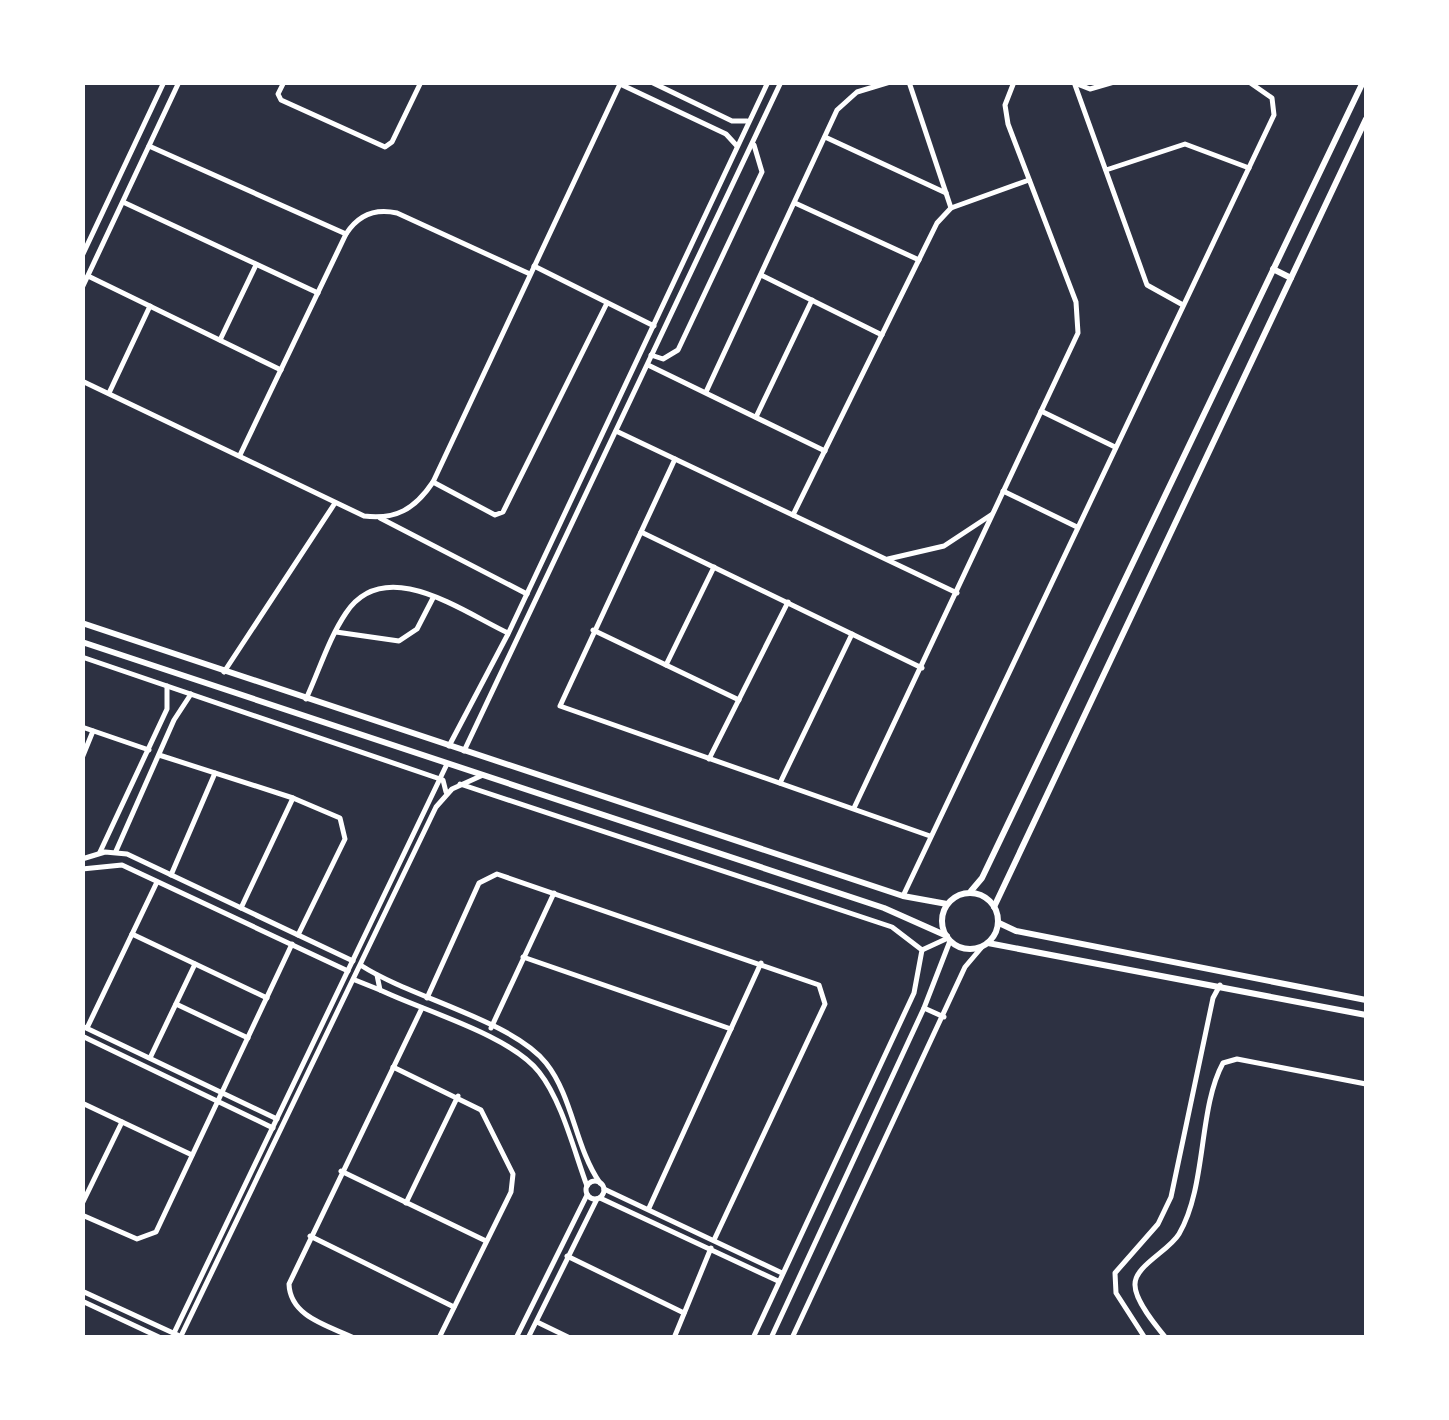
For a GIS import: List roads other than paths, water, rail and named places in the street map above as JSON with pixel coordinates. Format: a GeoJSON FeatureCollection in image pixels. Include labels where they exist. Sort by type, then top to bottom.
{"type":"FeatureCollection","features":[{"type":"Feature","properties":{"kind":"street"},"geometry":{"type":"LineString","coordinates":[[82,256],[164,82]]}},
{"type":"Feature","properties":{"kind":"street"},"geometry":{"type":"LineString","coordinates":[[82,288],[179,82]]}},
{"type":"Feature","properties":{"kind":"street"},"geometry":{"type":"LineString","coordinates":[[284,82],[278,94],[282,100],[385,147],[392,142],[421,82]]}},
{"type":"Feature","properties":{"kind":"street"},"geometry":{"type":"LineString","coordinates":[[652,82],[732,121],[750,120]]}},
{"type":"Feature","properties":{"kind":"street"},"geometry":{"type":"LineString","coordinates":[[449,746],[528,594],[768,82]]}},
{"type":"Feature","properties":{"kind":"street"},"geometry":{"type":"LineString","coordinates":[[464,752],[781,82]]}},
{"type":"Feature","properties":{"kind":"street"},"geometry":{"type":"LineString","coordinates":[[706,392],[846,100],[890,82]]}},
{"type":"Feature","properties":{"kind":"street"},"geometry":{"type":"LineString","coordinates":[[909,82],[951,208]]}},
{"type":"Feature","properties":{"kind":"street"},"geometry":{"type":"LineString","coordinates":[[854,808],[1078,332],[1079,312],[1006,114],[1014,82]]}},
{"type":"Feature","properties":{"kind":"street"},"geometry":{"type":"LineString","coordinates":[[1074,84],[1090,89],[1114,82]]}},
{"type":"Feature","properties":{"kind":"street"},"geometry":{"type":"LineString","coordinates":[[902,896],[1275,109],[1268,93],[1249,82]]}},
{"type":"Feature","properties":{"kind":"street"},"geometry":{"type":"LineString","coordinates":[[380,518],[410,509],[433,482],[619,83],[726,134],[738,147]]}},
{"type":"Feature","properties":{"kind":"street"},"geometry":{"type":"LineString","coordinates":[[1074,84],[1146,284],[1183,305]]}},
{"type":"Feature","properties":{"kind":"street"},"geometry":{"type":"LineString","coordinates":[[82,623],[902,896],[947,904],[971,890],[982,878],[1359,85]]}},
{"type":"Feature","properties":{"kind":"street"},"geometry":{"type":"LineString","coordinates":[[156,99],[168,105]]}},
{"type":"Feature","properties":{"kind":"street"},"geometry":{"type":"LineString","coordinates":[[994,907],[1366,119]]}},
{"type":"Feature","properties":{"kind":"street"},"geometry":{"type":"LineString","coordinates":[[825,137],[946,193]]}},
{"type":"Feature","properties":{"kind":"street"},"geometry":{"type":"LineString","coordinates":[[651,355],[664,359],[678,350],[762,172],[760,153],[753,143]]}},
{"type":"Feature","properties":{"kind":"street"},"geometry":{"type":"LineString","coordinates":[[1106,170],[1185,144],[1249,168]]}},
{"type":"Feature","properties":{"kind":"street"},"geometry":{"type":"LineString","coordinates":[[149,146],[346,234]]}},
{"type":"Feature","properties":{"kind":"street"},"geometry":{"type":"LineString","coordinates":[[793,515],[936,223],[951,208],[1030,180]]}},
{"type":"Feature","properties":{"kind":"street"},"geometry":{"type":"LineString","coordinates":[[123,202],[318,292]]}},
{"type":"Feature","properties":{"kind":"street"},"geometry":{"type":"LineString","coordinates":[[795,203],[919,260]]}},
{"type":"Feature","properties":{"kind":"street"},"geometry":{"type":"LineString","coordinates":[[239,456],[346,234],[362,216],[391,212],[530,274]]}},
{"type":"Feature","properties":{"kind":"street"},"geometry":{"type":"LineString","coordinates":[[220,340],[256,265]]}},
{"type":"Feature","properties":{"kind":"street"},"geometry":{"type":"LineString","coordinates":[[534,266],[654,326]]}},
{"type":"Feature","properties":{"kind":"street"},"geometry":{"type":"LineString","coordinates":[[1273,269],[1291,278]]}},
{"type":"Feature","properties":{"kind":"street"},"geometry":{"type":"LineString","coordinates":[[761,274],[882,335]]}},
{"type":"Feature","properties":{"kind":"street"},"geometry":{"type":"LineString","coordinates":[[88,276],[280,370]]}},
{"type":"Feature","properties":{"kind":"street"},"geometry":{"type":"LineString","coordinates":[[667,298],[677,302]]}},
{"type":"Feature","properties":{"kind":"street"},"geometry":{"type":"LineString","coordinates":[[756,417],[812,300]]}},
{"type":"Feature","properties":{"kind":"street"},"geometry":{"type":"LineString","coordinates":[[433,482],[494,515],[503,512],[607,303]]}},
{"type":"Feature","properties":{"kind":"street"},"geometry":{"type":"LineString","coordinates":[[109,394],[150,306]]}},
{"type":"Feature","properties":{"kind":"street"},"geometry":{"type":"LineString","coordinates":[[647,365],[825,451]]}},
{"type":"Feature","properties":{"kind":"street"},"geometry":{"type":"LineString","coordinates":[[82,381],[335,503],[380,518],[528,594]]}},
{"type":"Feature","properties":{"kind":"street"},"geometry":{"type":"LineString","coordinates":[[1041,411],[1115,447]]}},
{"type":"Feature","properties":{"kind":"street"},"geometry":{"type":"LineString","coordinates":[[616,431],[957,593]]}},
{"type":"Feature","properties":{"kind":"street"},"geometry":{"type":"LineString","coordinates":[[675,459],[559,702],[562,708],[931,836]]}},
{"type":"Feature","properties":{"kind":"street"},"geometry":{"type":"LineString","coordinates":[[1003,491],[1077,527]]}},
{"type":"Feature","properties":{"kind":"street"},"geometry":{"type":"LineString","coordinates":[[224,672],[335,503]]}},
{"type":"Feature","properties":{"kind":"street"},"geometry":{"type":"LineString","coordinates":[[886,559],[944,546],[993,512]]}},
{"type":"Feature","properties":{"kind":"street"},"geometry":{"type":"LineString","coordinates":[[640,532],[922,668]]}},
{"type":"Feature","properties":{"kind":"street"},"geometry":{"type":"LineString","coordinates":[[666,664],[714,567]]}},
{"type":"Feature","properties":{"kind":"street"},"geometry":{"type":"LineString","coordinates":[[306,699],[348,609],[376,589],[410,587],[508,634]]}},
{"type":"Feature","properties":{"kind":"street"},"geometry":{"type":"LineString","coordinates":[[336,632],[399,642],[417,629],[433,598]]}},
{"type":"Feature","properties":{"kind":"street"},"geometry":{"type":"LineString","coordinates":[[709,759],[788,602]]}},
{"type":"Feature","properties":{"kind":"street"},"geometry":{"type":"LineString","coordinates":[[594,630],[738,700]]}},
{"type":"Feature","properties":{"kind":"street"},"geometry":{"type":"LineString","coordinates":[[780,783],[852,634]]}},
{"type":"Feature","properties":{"kind":"street"},"geometry":{"type":"LineString","coordinates":[[82,642],[884,908],[965,949],[985,945],[1049,952],[1366,1015]]}},
{"type":"Feature","properties":{"kind":"street"},"geometry":{"type":"LineString","coordinates":[[82,657],[445,783],[446,792],[180,1336]]}},
{"type":"Feature","properties":{"kind":"street"},"geometry":{"type":"LineString","coordinates":[[230,692],[236,676]]}},
{"type":"Feature","properties":{"kind":"street"},"geometry":{"type":"LineString","coordinates":[[98,854],[149,750],[168,704],[168,686]]}},
{"type":"Feature","properties":{"kind":"street"},"geometry":{"type":"LineString","coordinates":[[116,852],[179,710],[191,694]]}},
{"type":"Feature","properties":{"kind":"street"},"geometry":{"type":"LineString","coordinates":[[168,704],[179,710]]}},
{"type":"Feature","properties":{"kind":"street"},"geometry":{"type":"LineString","coordinates":[[472,707],[482,712]]}},
{"type":"Feature","properties":{"kind":"street"},"geometry":{"type":"LineString","coordinates":[[82,727],[149,750]]}},
{"type":"Feature","properties":{"kind":"street"},"geometry":{"type":"LineString","coordinates":[[82,758],[93,730]]}},
{"type":"Feature","properties":{"kind":"street"},"geometry":{"type":"LineString","coordinates":[[159,756],[336,814],[346,833],[298,936]]}},
{"type":"Feature","properties":{"kind":"street"},"geometry":{"type":"LineString","coordinates":[[180,1336],[277,1119],[447,764]]}},
{"type":"Feature","properties":{"kind":"street"},"geometry":{"type":"LineString","coordinates":[[171,875],[214,773]]}},
{"type":"Feature","properties":{"kind":"street"},"geometry":{"type":"LineString","coordinates":[[446,792],[483,775]]}},
{"type":"Feature","properties":{"kind":"street"},"geometry":{"type":"LineString","coordinates":[[460,784],[892,927],[922,950]]}},
{"type":"Feature","properties":{"kind":"street"},"geometry":{"type":"LineString","coordinates":[[240,908],[293,798]]}},
{"type":"Feature","properties":{"kind":"street"},"geometry":{"type":"LineString","coordinates":[[127,800],[136,804]]}},
{"type":"Feature","properties":{"kind":"street"},"geometry":{"type":"LineString","coordinates":[[82,860],[116,852],[352,961]]}},
{"type":"Feature","properties":{"kind":"street"},"geometry":{"type":"LineString","coordinates":[[82,869],[116,863],[348,971]]}},
{"type":"Feature","properties":{"kind":"street"},"geometry":{"type":"LineString","coordinates":[[426,998],[486,876],[497,874],[814,982],[824,994],[824,1004],[714,1240]]}},
{"type":"Feature","properties":{"kind":"street"},"geometry":{"type":"LineString","coordinates":[[158,881],[85,1027],[277,1119]]}},
{"type":"Feature","properties":{"kind":"street"},"geometry":{"type":"LineString","coordinates":[[792,1338],[966,967],[999,923],[994,907],[971,890]]}},
{"type":"Feature","properties":{"kind":"street"},"geometry":{"type":"LineString","coordinates":[[490,1028],[554,893]]}},
{"type":"Feature","properties":{"kind":"street"},"geometry":{"type":"LineString","coordinates":[[382,900],[391,904]]}},
{"type":"Feature","properties":{"kind":"street"},"geometry":{"type":"LineString","coordinates":[[771,1338],[924,1008],[948,939],[942,920],[947,904]]}},
{"type":"Feature","properties":{"kind":"street"},"geometry":{"type":"LineString","coordinates":[[999,923],[1051,938],[1366,1000]]}},
{"type":"Feature","properties":{"kind":"street"},"geometry":{"type":"LineString","coordinates":[[132,934],[267,998]]}},
{"type":"Feature","properties":{"kind":"street"},"geometry":{"type":"LineString","coordinates":[[1049,952],[1051,938]]}},
{"type":"Feature","properties":{"kind":"street"},"geometry":{"type":"LineString","coordinates":[[922,950],[948,939]]}},
{"type":"Feature","properties":{"kind":"street"},"geometry":{"type":"LineString","coordinates":[[82,1215],[137,1238],[151,1237],[292,944]]}},
{"type":"Feature","properties":{"kind":"street"},"geometry":{"type":"LineString","coordinates":[[753,1338],[914,993],[922,950]]}},
{"type":"Feature","properties":{"kind":"street"},"geometry":{"type":"LineString","coordinates":[[524,957],[731,1029]]}},
{"type":"Feature","properties":{"kind":"street"},"geometry":{"type":"LineString","coordinates":[[649,1208],[761,963]]}},
{"type":"Feature","properties":{"kind":"street"},"geometry":{"type":"LineString","coordinates":[[150,1058],[195,964]]}},
{"type":"Feature","properties":{"kind":"street"},"geometry":{"type":"LineString","coordinates":[[362,966],[531,1049],[551,1071],[602,1186],[528,1338]]}},
{"type":"Feature","properties":{"kind":"street"},"geometry":{"type":"LineString","coordinates":[[377,975],[380,990]]}},
{"type":"Feature","properties":{"kind":"street"},"geometry":{"type":"LineString","coordinates":[[355,980],[510,1049],[532,1064],[547,1085],[587,1186],[587,1195],[516,1338]]}},
{"type":"Feature","properties":{"kind":"street"},"geometry":{"type":"LineString","coordinates":[[1145,1338],[1116,1293],[1115,1273],[1158,1224],[1171,1197],[1213,998],[1220,985]]}},
{"type":"Feature","properties":{"kind":"street"},"geometry":{"type":"LineString","coordinates":[[1354,1012],[1356,998]]}},
{"type":"Feature","properties":{"kind":"street"},"geometry":{"type":"LineString","coordinates":[[176,1004],[248,1038]]}},
{"type":"Feature","properties":{"kind":"street"},"geometry":{"type":"LineString","coordinates":[[354,1338],[306,1315],[292,1300],[291,1276],[422,1008]]}},
{"type":"Feature","properties":{"kind":"street"},"geometry":{"type":"LineString","coordinates":[[924,1008],[944,1017]]}},
{"type":"Feature","properties":{"kind":"street"},"geometry":{"type":"LineString","coordinates":[[82,1036],[273,1128]]}},
{"type":"Feature","properties":{"kind":"street"},"geometry":{"type":"LineString","coordinates":[[310,1051],[319,1056]]}},
{"type":"Feature","properties":{"kind":"street"},"geometry":{"type":"LineString","coordinates":[[1166,1338],[1136,1294],[1135,1282],[1140,1271],[1170,1247],[1185,1222],[1224,1063],[1237,1059],[1366,1084]]}},
{"type":"Feature","properties":{"kind":"street"},"geometry":{"type":"LineString","coordinates":[[393,1067],[481,1110],[513,1174],[510,1192],[439,1338]]}},
{"type":"Feature","properties":{"kind":"street"},"geometry":{"type":"LineString","coordinates":[[406,1203],[458,1096]]}},
{"type":"Feature","properties":{"kind":"street"},"geometry":{"type":"LineString","coordinates":[[82,1103],[192,1155]]}},
{"type":"Feature","properties":{"kind":"street"},"geometry":{"type":"LineString","coordinates":[[82,1204],[122,1122]]}},
{"type":"Feature","properties":{"kind":"street"},"geometry":{"type":"LineString","coordinates":[[341,1172],[486,1241]]}},
{"type":"Feature","properties":{"kind":"street"},"geometry":{"type":"LineString","coordinates":[[587,1186],[602,1186],[782,1273]]}},
{"type":"Feature","properties":{"kind":"street"},"geometry":{"type":"LineString","coordinates":[[587,1195],[778,1281]]}},
{"type":"Feature","properties":{"kind":"street"},"geometry":{"type":"LineString","coordinates":[[310,1236],[454,1307]]}},
{"type":"Feature","properties":{"kind":"street"},"geometry":{"type":"LineString","coordinates":[[674,1338],[711,1248]]}},
{"type":"Feature","properties":{"kind":"street"},"geometry":{"type":"LineString","coordinates":[[567,1256],[684,1314]]}},
{"type":"Feature","properties":{"kind":"street"},"geometry":{"type":"LineString","coordinates":[[82,1290],[180,1336]]}},
{"type":"Feature","properties":{"kind":"street"},"geometry":{"type":"LineString","coordinates":[[82,1301],[161,1338]]}},
{"type":"Feature","properties":{"kind":"street"},"geometry":{"type":"LineString","coordinates":[[535,1322],[570,1338]]}}]}
